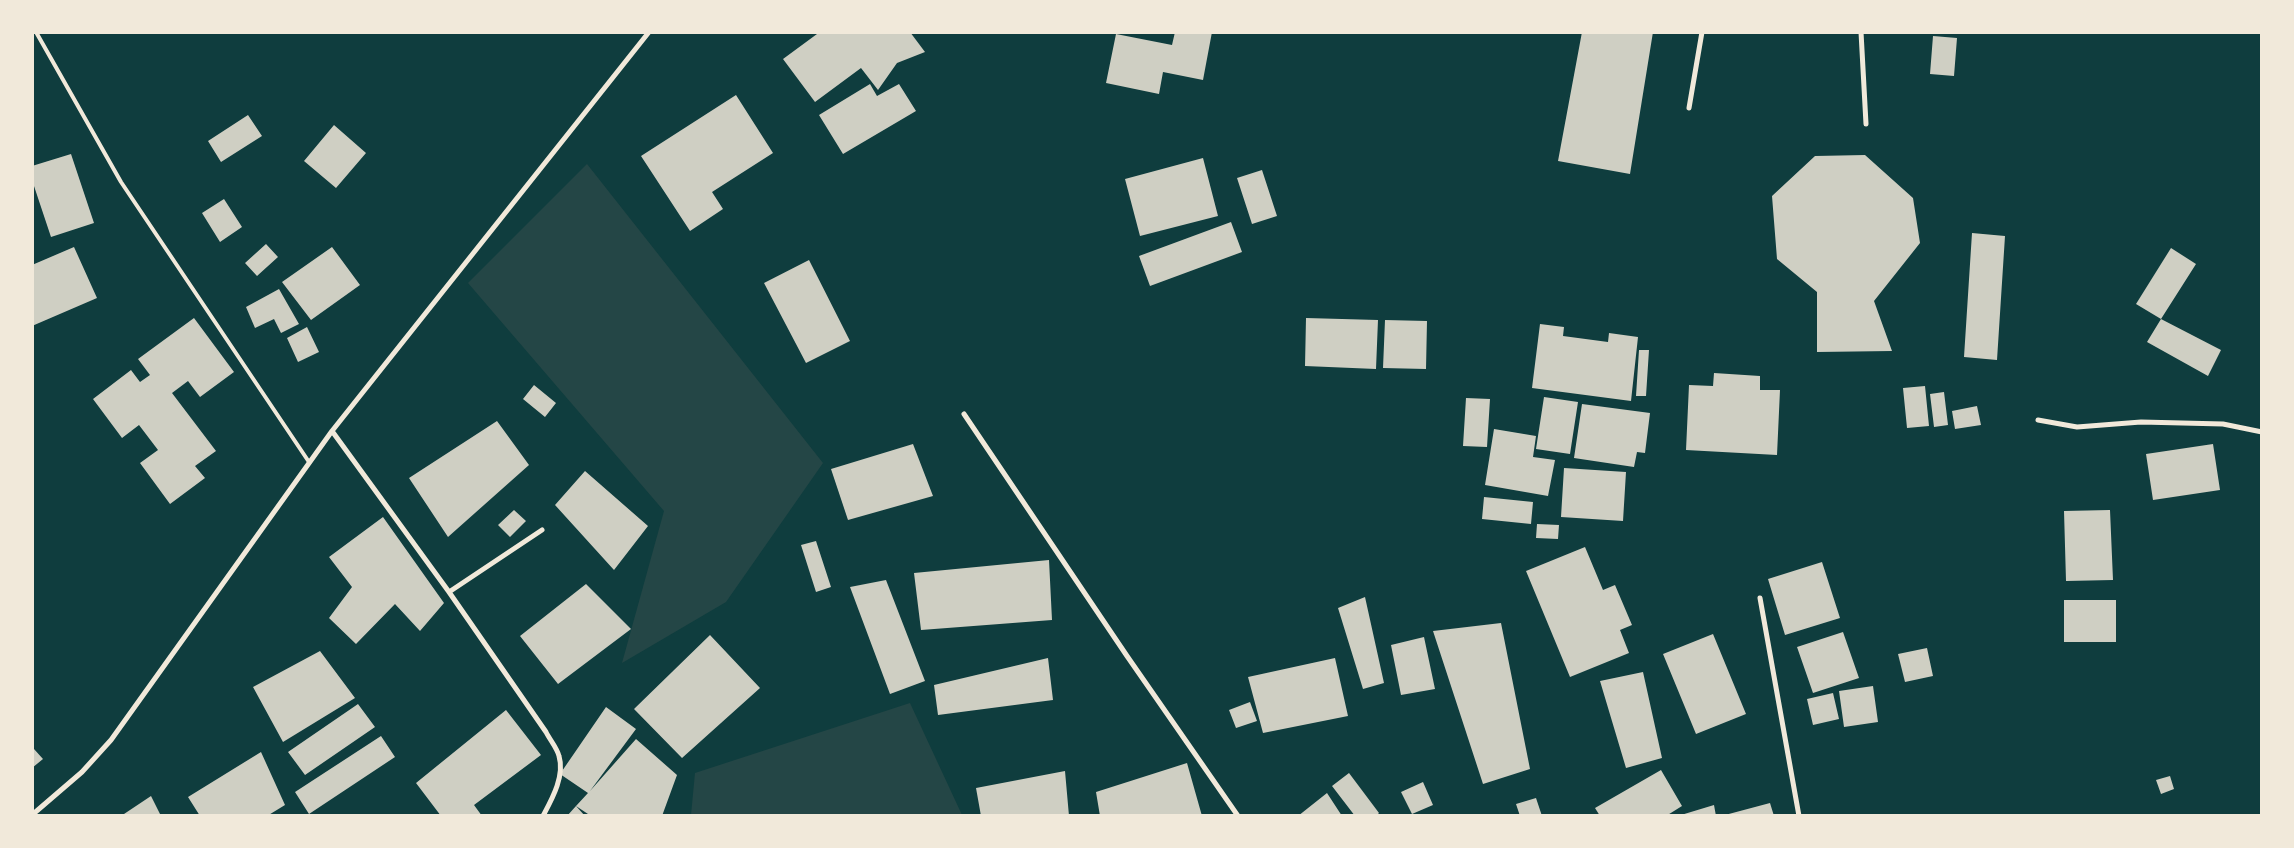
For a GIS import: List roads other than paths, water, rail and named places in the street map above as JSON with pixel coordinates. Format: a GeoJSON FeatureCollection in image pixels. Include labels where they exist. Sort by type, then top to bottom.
{"type":"FeatureCollection","features":[{"type":"Feature","properties":{"kind":"street"},"geometry":{"type":"LineString","coordinates":[[32,815],[82,772],[111,740],[332,430],[649,32]]}},
{"type":"Feature","properties":{"kind":"street"},"geometry":{"type":"LineString","coordinates":[[1688,108],[1702,32]]}},
{"type":"Feature","properties":{"kind":"street"},"geometry":{"type":"LineString","coordinates":[[1861,32],[1866,124]]}},
{"type":"Feature","properties":{"kind":"street"},"geometry":{"type":"LineString","coordinates":[[964,414],[1126,656],[1238,816]]}},
{"type":"Feature","properties":{"kind":"street"},"geometry":{"type":"LineString","coordinates":[[2038,420],[2077,427],[2141,422],[2223,424],[2262,432]]}},
{"type":"Feature","properties":{"kind":"street"},"geometry":{"type":"LineString","coordinates":[[332,430],[449,592],[546,732],[559,756],[560,769],[554,796],[543,816]]}},
{"type":"Feature","properties":{"kind":"street"},"geometry":{"type":"LineString","coordinates":[[449,592],[542,530]]}},
{"type":"Feature","properties":{"kind":"street"},"geometry":{"type":"LineString","coordinates":[[1760,598],[1799,816]]}},
{"type":"Feature","properties":{"kind":"lane"},"geometry":{"type":"LineString","coordinates":[[36,32],[121,182],[309,462]]}}]}
